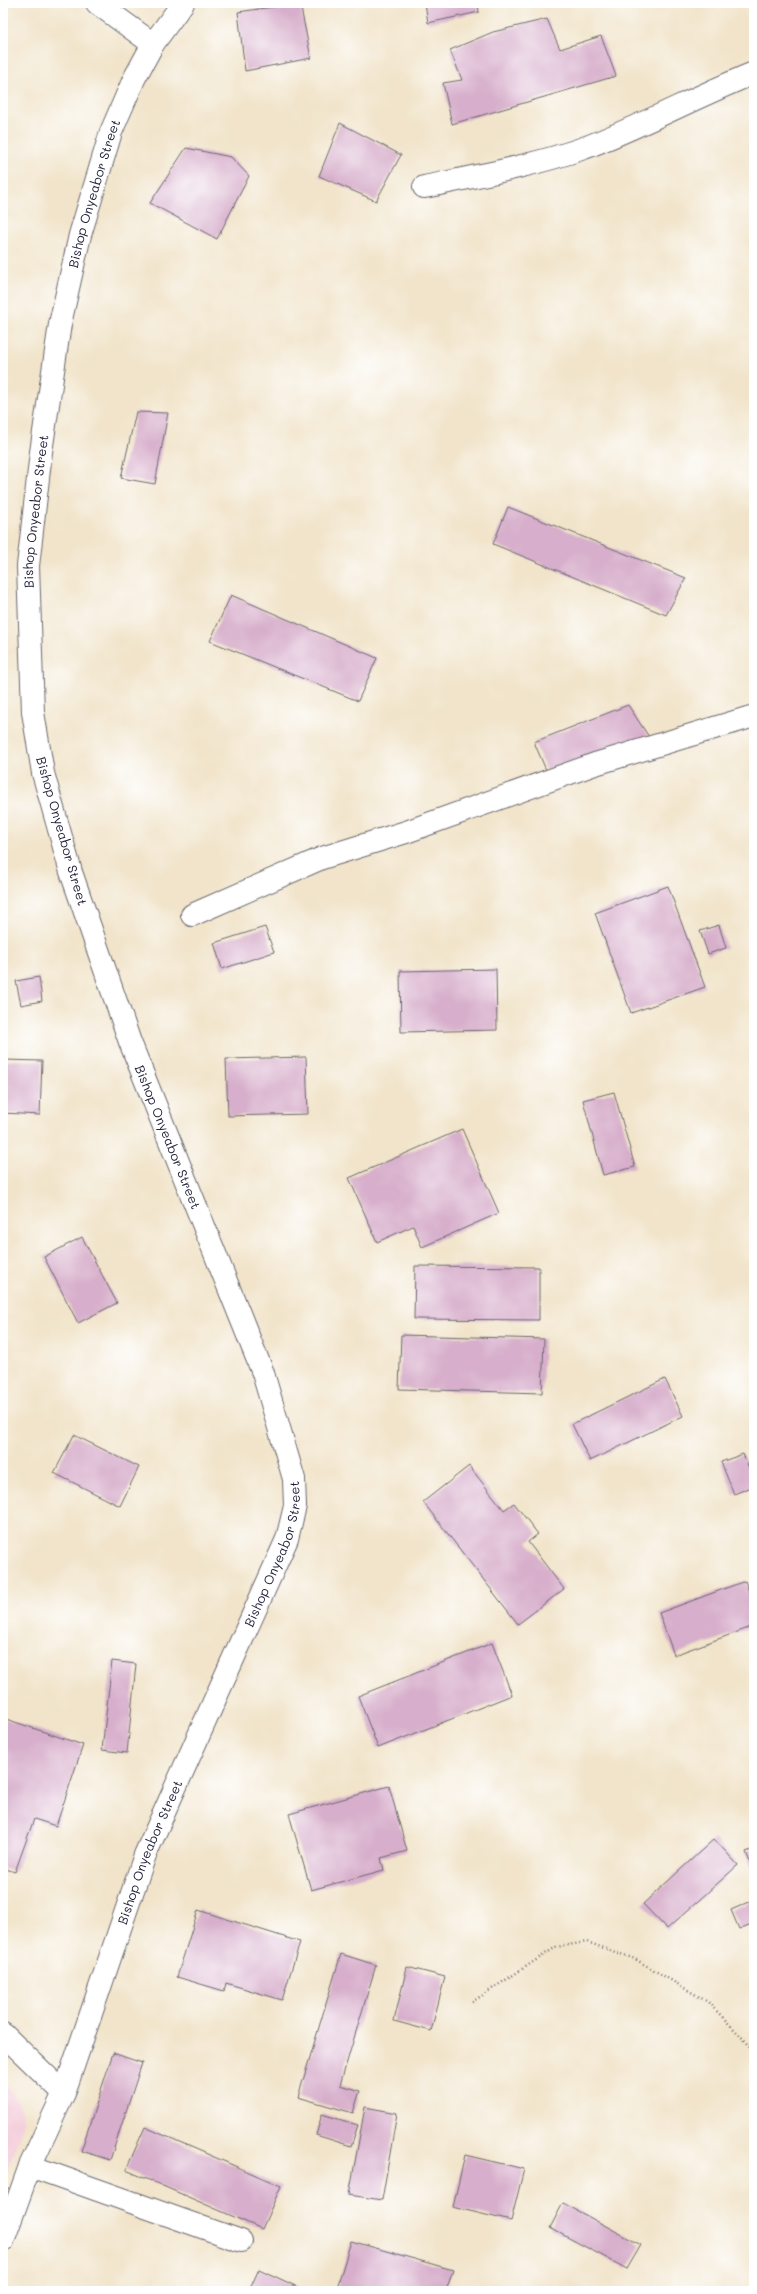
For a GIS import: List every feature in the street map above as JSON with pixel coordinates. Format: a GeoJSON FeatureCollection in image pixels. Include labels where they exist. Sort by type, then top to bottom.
{"type":"FeatureCollection","features":[{"type":"Feature","properties":{"kind":"street"},"geometry":{"type":"LineString","coordinates":[[97,3],[153,44]]}},
{"type":"Feature","properties":{"kind":"street","name":"Bishop Onyeabor Street"},"geometry":{"type":"LineString","coordinates":[[3,2241],[6,2219],[64,2093],[145,1855],[287,1539],[296,1506],[294,1479],[263,1373],[130,1042],[71,872],[43,773],[33,712],[28,566],[41,452],[60,324],[80,235],[98,171],[111,132],[134,79],[153,44],[183,3]]}},
{"type":"Feature","properties":{"kind":"street"},"geometry":{"type":"LineString","coordinates":[[424,187],[509,169],[583,148],[664,115],[754,73]]}},
{"type":"Feature","properties":{"kind":"street"},"geometry":{"type":"LineString","coordinates":[[192,915],[322,858],[406,832],[595,764],[754,716]]}},
{"type":"Feature","properties":{"kind":"street"},"geometry":{"type":"LineString","coordinates":[[3,2034],[64,2093]]}},
{"type":"Feature","properties":{"kind":"street"},"geometry":{"type":"LineString","coordinates":[[30,2166],[242,2241]]}},
{"type":"Feature","properties":{"kind":"path"},"geometry":{"type":"LineString","coordinates":[[472,2002],[556,1947],[587,1942],[635,1959],[708,2002],[754,2050]]}},
{"type":"Feature","properties":{"kind":"shaded area"},"geometry":{"type":"Polygon","coordinates":[[[3,2083],[17,2099],[24,2123],[3,2182],[3,2083]]]}},
{"type":"Feature","properties":{"kind":"building"},"geometry":{"type":"Polygon","coordinates":[[[300,3],[311,58],[245,71],[238,12],[300,3]]]}},
{"type":"Feature","properties":{"kind":"building"},"geometry":{"type":"Polygon","coordinates":[[[425,3],[478,3],[479,12],[428,23],[425,3]]]}},
{"type":"Feature","properties":{"kind":"building"},"geometry":{"type":"Polygon","coordinates":[[[547,19],[560,49],[601,36],[616,76],[452,124],[443,83],[462,80],[450,50],[493,32],[547,19]]]}},
{"type":"Feature","properties":{"kind":"building"},"geometry":{"type":"Polygon","coordinates":[[[340,123],[401,155],[376,201],[319,176],[340,123]]]}},
{"type":"Feature","properties":{"kind":"building"},"geometry":{"type":"Polygon","coordinates":[[[186,148],[231,157],[249,176],[217,239],[150,203],[186,148]]]}},
{"type":"Feature","properties":{"kind":"building"},"geometry":{"type":"Polygon","coordinates":[[[136,412],[168,413],[155,484],[121,478],[136,412]]]}},
{"type":"Feature","properties":{"kind":"building"},"geometry":{"type":"Polygon","coordinates":[[[508,507],[686,578],[666,615],[493,544],[508,507]]]}},
{"type":"Feature","properties":{"kind":"building"},"geometry":{"type":"Polygon","coordinates":[[[231,595],[377,658],[358,701],[210,641],[231,595]]]}},
{"type":"Feature","properties":{"kind":"building"},"geometry":{"type":"Polygon","coordinates":[[[628,705],[649,737],[546,770],[534,742],[628,705]]]}},
{"type":"Feature","properties":{"kind":"building"},"geometry":{"type":"Polygon","coordinates":[[[668,886],[705,987],[631,1013],[595,913],[668,886]]]}},
{"type":"Feature","properties":{"kind":"building"},"geometry":{"type":"Polygon","coordinates":[[[719,925],[726,948],[708,954],[700,931],[719,925]]]}},
{"type":"Feature","properties":{"kind":"building"},"geometry":{"type":"Polygon","coordinates":[[[265,927],[274,952],[222,969],[214,943],[265,927]]]}},
{"type":"Feature","properties":{"kind":"building"},"geometry":{"type":"Polygon","coordinates":[[[496,969],[497,1030],[401,1032],[400,971],[496,969]]]}},
{"type":"Feature","properties":{"kind":"building"},"geometry":{"type":"Polygon","coordinates":[[[39,977],[42,1001],[21,1005],[16,981],[39,977]]]}},
{"type":"Feature","properties":{"kind":"building"},"geometry":{"type":"Polygon","coordinates":[[[306,1057],[308,1114],[228,1116],[226,1059],[306,1057]]]}},
{"type":"Feature","properties":{"kind":"building"},"geometry":{"type":"Polygon","coordinates":[[[3,1060],[42,1061],[40,1115],[3,1113],[3,1060]]]}},
{"type":"Feature","properties":{"kind":"building"},"geometry":{"type":"Polygon","coordinates":[[[614,1092],[635,1167],[603,1175],[583,1100],[614,1092]]]}},
{"type":"Feature","properties":{"kind":"building"},"geometry":{"type":"Polygon","coordinates":[[[462,1129],[499,1213],[422,1247],[413,1226],[377,1242],[349,1178],[462,1129]]]}},
{"type":"Feature","properties":{"kind":"building"},"geometry":{"type":"Polygon","coordinates":[[[82,1237],[117,1303],[78,1323],[44,1257],[82,1237]]]}},
{"type":"Feature","properties":{"kind":"building"},"geometry":{"type":"Polygon","coordinates":[[[415,1266],[539,1267],[539,1320],[414,1319],[415,1266]]]}},
{"type":"Feature","properties":{"kind":"building"},"geometry":{"type":"Polygon","coordinates":[[[401,1335],[544,1339],[542,1393],[399,1389],[401,1335]]]}},
{"type":"Feature","properties":{"kind":"building"},"geometry":{"type":"Polygon","coordinates":[[[665,1379],[683,1416],[590,1461],[572,1424],[665,1379]]]}},
{"type":"Feature","properties":{"kind":"building"},"geometry":{"type":"Polygon","coordinates":[[[74,1435],[139,1467],[120,1506],[54,1473],[74,1435]]]}},
{"type":"Feature","properties":{"kind":"building"},"geometry":{"type":"Polygon","coordinates":[[[743,1454],[754,1480],[754,1486],[734,1494],[721,1462],[743,1454]]]}},
{"type":"Feature","properties":{"kind":"building"},"geometry":{"type":"Polygon","coordinates":[[[469,1466],[504,1510],[514,1503],[538,1534],[528,1542],[564,1589],[518,1624],[423,1502],[469,1466]]]}},
{"type":"Feature","properties":{"kind":"building"},"geometry":{"type":"Polygon","coordinates":[[[745,1581],[754,1604],[754,1626],[674,1655],[659,1613],[745,1581]]]}},
{"type":"Feature","properties":{"kind":"building"},"geometry":{"type":"Polygon","coordinates":[[[492,1643],[512,1695],[378,1748],[358,1696],[492,1643]]]}},
{"type":"Feature","properties":{"kind":"building"},"geometry":{"type":"Polygon","coordinates":[[[112,1661],[136,1664],[127,1753],[102,1750],[112,1661]]]}},
{"type":"Feature","properties":{"kind":"building"},"geometry":{"type":"Polygon","coordinates":[[[3,1718],[83,1745],[56,1826],[34,1819],[15,1872],[3,1868],[3,1718]]]}},
{"type":"Feature","properties":{"kind":"building"},"geometry":{"type":"Polygon","coordinates":[[[389,1786],[407,1851],[381,1858],[384,1870],[311,1890],[289,1814],[389,1786]]]}},
{"type":"Feature","properties":{"kind":"building"},"geometry":{"type":"Polygon","coordinates":[[[714,1839],[738,1865],[667,1929],[643,1904],[714,1839]]]}},
{"type":"Feature","properties":{"kind":"building"},"geometry":{"type":"Polygon","coordinates":[[[754,1849],[754,1873],[746,1852],[754,1849]]]}},
{"type":"Feature","properties":{"kind":"building"},"geometry":{"type":"Polygon","coordinates":[[[754,1900],[754,1923],[739,1929],[731,1910],[754,1900]]]}},
{"type":"Feature","properties":{"kind":"building"},"geometry":{"type":"Polygon","coordinates":[[[198,1910],[300,1942],[282,2000],[226,1983],[224,1991],[177,1977],[198,1910]]]}},
{"type":"Feature","properties":{"kind":"building"},"geometry":{"type":"Polygon","coordinates":[[[341,1954],[376,1965],[340,2085],[360,2091],[353,2113],[298,2097],[341,1954]]]}},
{"type":"Feature","properties":{"kind":"building"},"geometry":{"type":"Polygon","coordinates":[[[407,1967],[445,1977],[431,2031],[394,2021],[407,1967]]]}},
{"type":"Feature","properties":{"kind":"building"},"geometry":{"type":"Polygon","coordinates":[[[113,2053],[142,2063],[110,2160],[81,2151],[113,2053]]]}},
{"type":"Feature","properties":{"kind":"building"},"geometry":{"type":"Polygon","coordinates":[[[365,2107],[397,2113],[382,2200],[349,2195],[365,2107]]]}},
{"type":"Feature","properties":{"kind":"building"},"geometry":{"type":"Polygon","coordinates":[[[322,2114],[358,2125],[351,2146],[316,2135],[322,2114]]]}},
{"type":"Feature","properties":{"kind":"building"},"geometry":{"type":"Polygon","coordinates":[[[145,2127],[281,2186],[262,2229],[126,2170],[145,2127]]]}},
{"type":"Feature","properties":{"kind":"building"},"geometry":{"type":"Polygon","coordinates":[[[465,2155],[524,2169],[511,2221],[453,2207],[465,2155]]]}},
{"type":"Feature","properties":{"kind":"building"},"geometry":{"type":"Polygon","coordinates":[[[563,2203],[641,2245],[627,2269],[550,2228],[563,2203]]]}},
{"type":"Feature","properties":{"kind":"building"},"geometry":{"type":"Polygon","coordinates":[[[351,2241],[453,2270],[446,2291],[336,2291],[351,2241]]]}},
{"type":"Feature","properties":{"kind":"building"},"geometry":{"type":"Polygon","coordinates":[[[259,2269],[304,2290],[304,2291],[249,2291],[259,2269]]]}}]}
